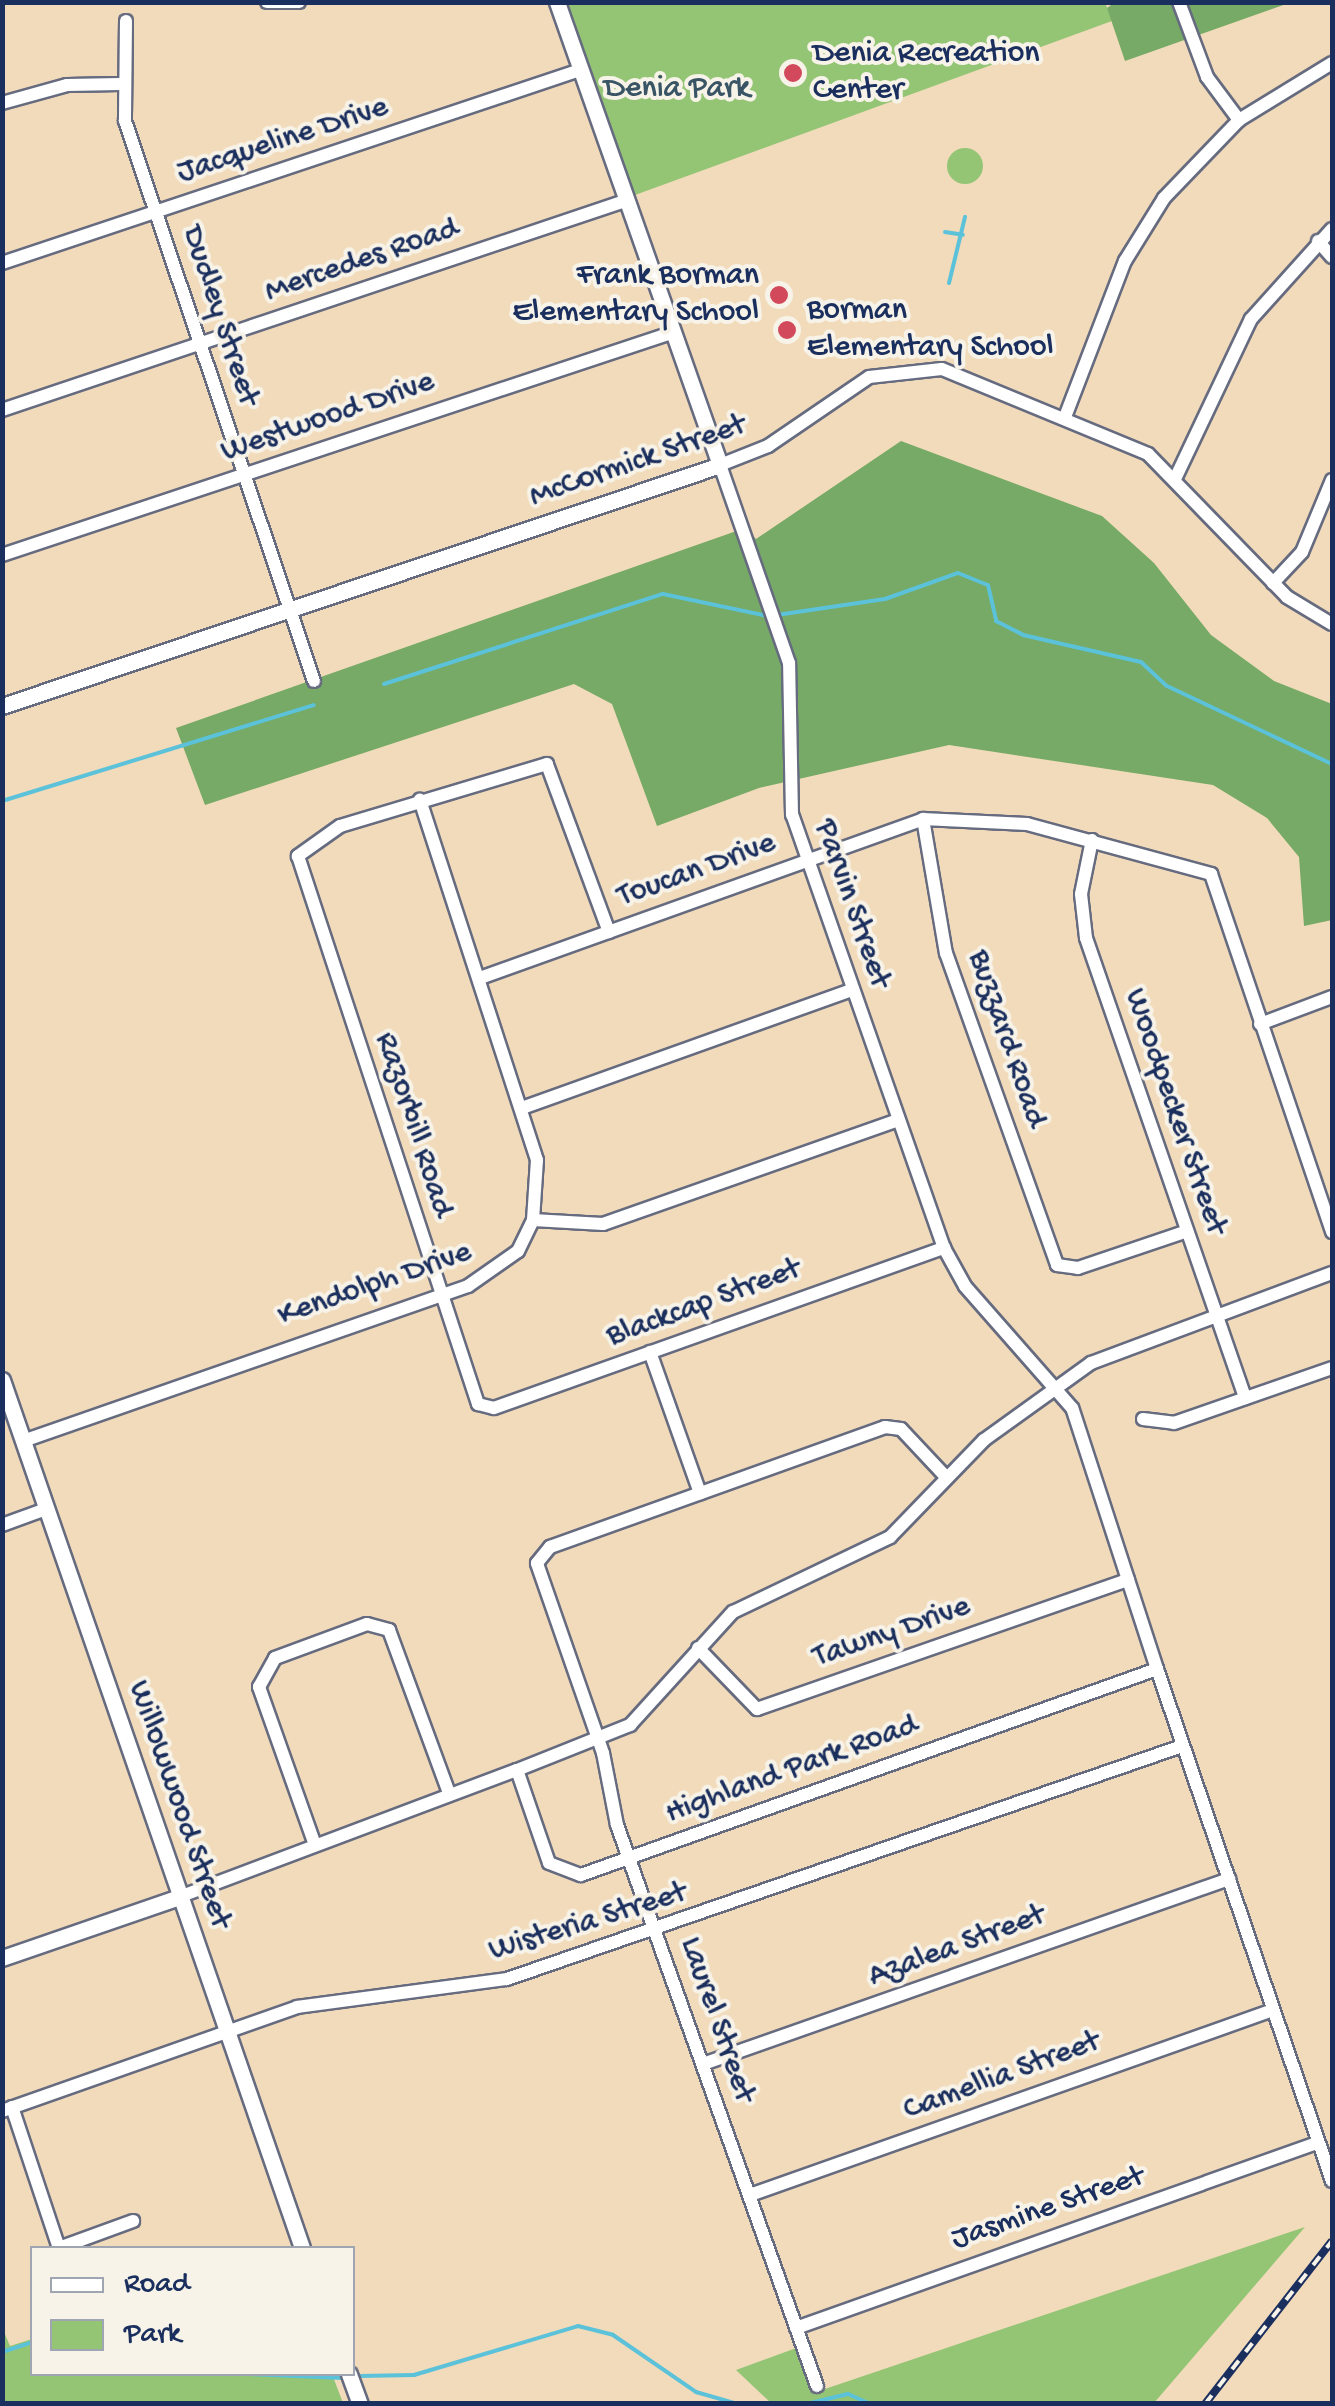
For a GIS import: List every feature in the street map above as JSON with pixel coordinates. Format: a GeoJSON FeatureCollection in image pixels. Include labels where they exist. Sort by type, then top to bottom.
{"type":"FeatureCollection","features":[{"type":"Feature","properties":{"kind":"street"},"geometry":{"type":"LineString","coordinates":[[267,2],[299,2]]}},
{"type":"Feature","properties":{"kind":"street","name":"Parvin Street"},"geometry":{"type":"LineString","coordinates":[[557,2],[788,662],[792,816],[898,1120],[944,1248],[965,1286],[1058,1386],[1156,1669]]}},
{"type":"Feature","properties":{"kind":"street"},"geometry":{"type":"LineString","coordinates":[[1179,2],[1206,77],[1238,120]]}},
{"type":"Feature","properties":{"kind":"street","name":"Dudley Street"},"geometry":{"type":"LineString","coordinates":[[126,21],[120,84],[155,212],[314,680]]}},
{"type":"Feature","properties":{"kind":"street"},"geometry":{"type":"LineString","coordinates":[[1065,416],[1124,261],[1164,198],[1238,120],[1332,64]]}},
{"type":"Feature","properties":{"kind":"street","name":"Jacqueline Drive"},"geometry":{"type":"LineString","coordinates":[[2,263],[580,70]]}},
{"type":"Feature","properties":{"kind":"street"},"geometry":{"type":"LineString","coordinates":[[2,103],[67,85],[120,84]]}},
{"type":"Feature","properties":{"kind":"street","name":"Mercedes Road"},"geometry":{"type":"LineString","coordinates":[[2,410],[625,201]]}},
{"type":"Feature","properties":{"kind":"street"},"geometry":{"type":"LineString","coordinates":[[1175,478],[1251,320],[1332,229]]}},
{"type":"Feature","properties":{"kind":"street"},"geometry":{"type":"LineString","coordinates":[[1318,241],[1332,257]]}},
{"type":"Feature","properties":{"kind":"street","name":"Westwood Drive"},"geometry":{"type":"LineString","coordinates":[[2,556],[672,333]]}},
{"type":"Feature","properties":{"kind":"street","name":"McCormick Street"},"geometry":{"type":"LineString","coordinates":[[2,706],[720,466],[894,369],[942,369],[1137,448],[1175,478],[1273,583],[1332,624]]}},
{"type":"Feature","properties":{"kind":"street"},"geometry":{"type":"LineString","coordinates":[[1273,583],[1302,552],[1332,480]]}},
{"type":"Feature","properties":{"kind":"street"},"geometry":{"type":"LineString","coordinates":[[609,932],[548,764],[420,800],[522,1108],[539,1177],[534,1220],[603,1224],[898,1120]]}},
{"type":"Feature","properties":{"kind":"street","name":"Razorbill Road"},"geometry":{"type":"LineString","coordinates":[[420,800],[340,826],[298,856],[440,1294],[482,1408]]}},
{"type":"Feature","properties":{"kind":"street","name":"Toucan Drive"},"geometry":{"type":"LineString","coordinates":[[480,978],[923,818],[978,818],[1092,840],[1211,874],[1220,885],[1260,1024]]}},
{"type":"Feature","properties":{"kind":"street","name":"Buzzard Road"},"geometry":{"type":"LineString","coordinates":[[923,818],[954,980],[1062,1268],[1186,1231]]}},
{"type":"Feature","properties":{"kind":"street","name":"Woodpecker Street"},"geometry":{"type":"LineString","coordinates":[[1092,840],[1080,894],[1086,938],[1245,1398]]}},
{"type":"Feature","properties":{"kind":"street"},"geometry":{"type":"LineString","coordinates":[[522,1108],[852,990]]}},
{"type":"Feature","properties":{"kind":"street"},"geometry":{"type":"LineString","coordinates":[[1332,998],[1260,1024],[1332,1232]]}},
{"type":"Feature","properties":{"kind":"street","name":"Kendolph Drive"},"geometry":{"type":"LineString","coordinates":[[23,1441],[497,1271],[534,1220]]}},
{"type":"Feature","properties":{"kind":"street","name":"Blackcap Street"},"geometry":{"type":"LineString","coordinates":[[482,1408],[944,1248]]}},
{"type":"Feature","properties":{"kind":"street"},"geometry":{"type":"LineString","coordinates":[[2,1958],[179,1897],[449,1793],[599,1742],[644,1712],[698,1648],[751,1599],[890,1537],[947,1478],[1058,1386],[1111,1351],[1332,1273]]}},
{"type":"Feature","properties":{"kind":"street"},"geometry":{"type":"LineString","coordinates":[[650,1352],[700,1493],[891,1426],[947,1478]]}},
{"type":"Feature","properties":{"kind":"street"},"geometry":{"type":"LineString","coordinates":[[1143,1419],[1174,1423],[1332,1368]]}},
{"type":"Feature","properties":{"kind":"street","name":"Willowwood Street"},"geometry":{"type":"LineString","coordinates":[[2,1380],[301,2246]]}},
{"type":"Feature","properties":{"kind":"street","name":"Laurel Street"},"geometry":{"type":"LineString","coordinates":[[700,1493],[538,1556],[599,1742],[629,1858],[817,2386]]}},
{"type":"Feature","properties":{"kind":"street"},"geometry":{"type":"LineString","coordinates":[[2,1525],[46,1510]]}},
{"type":"Feature","properties":{"kind":"street","name":"Tawny Drive"},"geometry":{"type":"LineString","coordinates":[[698,1648],[757,1709],[1128,1580]]}},
{"type":"Feature","properties":{"kind":"street"},"geometry":{"type":"LineString","coordinates":[[315,1845],[260,1687],[275,1658],[367,1624],[390,1630],[449,1793]]}},
{"type":"Feature","properties":{"kind":"street"},"geometry":{"type":"LineString","coordinates":[[1156,1669],[1332,2181]]}},
{"type":"Feature","properties":{"kind":"street","name":"Highland Park Road"},"geometry":{"type":"LineString","coordinates":[[518,1770],[555,1870],[581,1875],[1156,1669]]}},
{"type":"Feature","properties":{"kind":"street","name":"Wisteria Street"},"geometry":{"type":"LineString","coordinates":[[7,2109],[340,1996],[469,1988],[656,1931],[1182,1746]]}},
{"type":"Feature","properties":{"kind":"street","name":"Azalea Street"},"geometry":{"type":"LineString","coordinates":[[703,2064],[1229,1879]]}},
{"type":"Feature","properties":{"kind":"street","name":"Camellia Street"},"geometry":{"type":"LineString","coordinates":[[750,2196],[1273,2010]]}},
{"type":"Feature","properties":{"kind":"street"},"geometry":{"type":"LineString","coordinates":[[7,2109],[58,2246]]}},
{"type":"Feature","properties":{"kind":"street","name":"Jasmine Street"},"geometry":{"type":"LineString","coordinates":[[796,2328],[1318,2143]]}},
{"type":"Feature","properties":{"kind":"street"},"geometry":{"type":"LineString","coordinates":[[64,2246],[133,2221]]}},
{"type":"Feature","properties":{"kind":"street"},"geometry":{"type":"LineString","coordinates":[[350,2376],[360,2404]]}},
{"type":"Feature","properties":{"kind":"green space","name":"Denia Park"},"geometry":{"type":"Polygon","coordinates":[[[1105,2],[1112,21],[624,199],[556,3],[1105,2]]]}},
{"type":"Feature","properties":{"kind":"green space"},"geometry":{"type":"Polygon","coordinates":[[[1115,2],[1289,3],[1125,61],[1107,8],[1115,2]]]}},
{"type":"Feature","properties":{"kind":"green space"},"geometry":{"type":"Polygon","coordinates":[[[965,148],[978,153],[983,166],[978,179],[965,184],[952,179],[947,166],[952,153],[965,148]]]}},
{"type":"Feature","properties":{"kind":"green space"},"geometry":{"type":"Polygon","coordinates":[[[901,441],[1102,516],[1154,563],[1211,635],[1274,681],[1332,704],[1332,920],[1304,926],[1299,857],[1267,818],[1213,785],[949,745],[759,788],[657,826],[612,704],[574,684],[205,805],[176,728],[745,528],[756,539],[901,441]]]}},
{"type":"Feature","properties":{"kind":"green space"},"geometry":{"type":"Polygon","coordinates":[[[1305,2227],[1154,2403],[771,2403],[736,2370],[799,2347],[816,2392],[1305,2227]]]}},
{"type":"Feature","properties":{"kind":"green space"},"geometry":{"type":"Polygon","coordinates":[[[2,2327],[10,2346],[30,2340],[30,2376],[333,2376],[343,2403],[3,2403],[2,2327]]]}},
{"type":"Feature","properties":{"kind":"waterway"},"geometry":{"type":"LineString","coordinates":[[949,283],[965,217]]}},
{"type":"Feature","properties":{"kind":"waterway"},"geometry":{"type":"LineString","coordinates":[[945,232],[963,235]]}},
{"type":"Feature","properties":{"kind":"waterway"},"geometry":{"type":"LineString","coordinates":[[777,615],[885,599],[958,573],[988,585],[996,621],[1023,635],[1141,662],[1167,686],[1332,764]]}},
{"type":"Feature","properties":{"kind":"waterway"},"geometry":{"type":"LineString","coordinates":[[384,684],[663,594],[767,616]]}},
{"type":"Feature","properties":{"kind":"waterway"},"geometry":{"type":"LineString","coordinates":[[2,801],[314,705]]}},
{"type":"Feature","properties":{"kind":"waterway"},"geometry":{"type":"LineString","coordinates":[[359,2376],[414,2375],[578,2326],[613,2335],[696,2392],[738,2404]]}},
{"type":"Feature","properties":{"kind":"waterway"},"geometry":{"type":"LineString","coordinates":[[2,2352],[30,2343]]}},
{"type":"Feature","properties":{"kind":"waterway"},"geometry":{"type":"LineString","coordinates":[[296,2376],[343,2378]]}},
{"type":"Feature","properties":{"kind":"waterway"},"geometry":{"type":"LineString","coordinates":[[806,2404],[848,2394],[870,2404]]}},
{"type":"Feature","properties":{"kind":"railway"},"geometry":{"type":"LineString","coordinates":[[1205,2404],[1332,2241]]}},
{"type":"Feature","properties":{"kind":"place","name":"Denia Recreation Center"},"geometry":{"type":"Point","coordinates":[793,73]}},
{"type":"Feature","properties":{"kind":"place","name":"Frank Borman Elementary School"},"geometry":{"type":"Point","coordinates":[779,295]}},
{"type":"Feature","properties":{"kind":"place","name":"Borman Elementary School"},"geometry":{"type":"Point","coordinates":[787,330]}}]}
